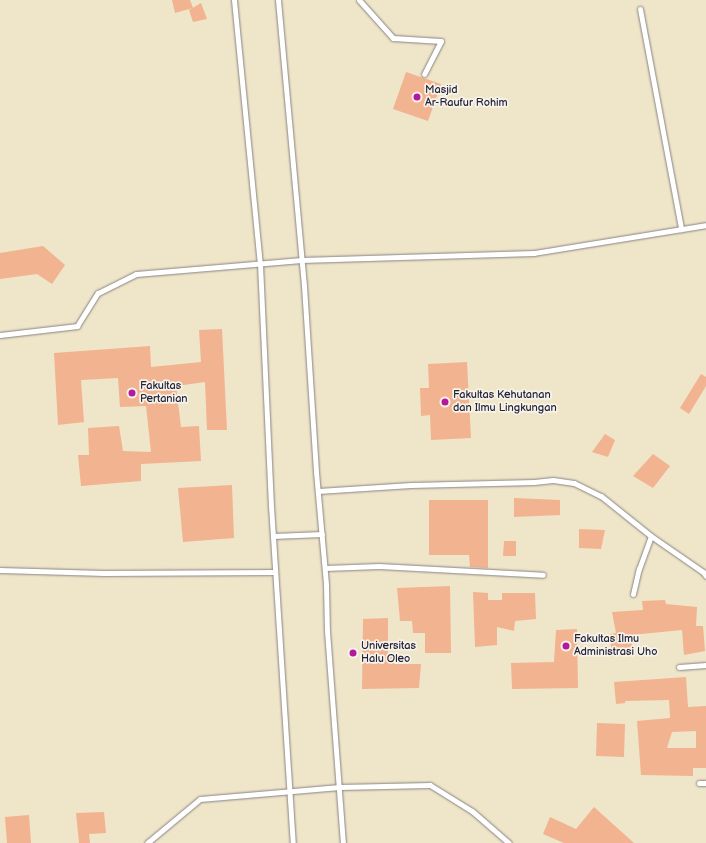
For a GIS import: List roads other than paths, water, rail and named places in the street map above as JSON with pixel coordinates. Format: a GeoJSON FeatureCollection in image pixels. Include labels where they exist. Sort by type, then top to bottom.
{"type":"FeatureCollection","features":[{"type":"Feature","properties":{"kind":"lane"},"geometry":{"type":"LineString","coordinates":[[234,0],[260,264],[275,572],[293,843]]}},
{"type":"Feature","properties":{"kind":"lane"},"geometry":{"type":"LineString","coordinates":[[278,0],[304,286],[318,491],[325,568],[327,631],[343,843]]}},
{"type":"Feature","properties":{"kind":"lane"},"geometry":{"type":"LineString","coordinates":[[359,0],[393,38],[441,41],[424,74]]}},
{"type":"Feature","properties":{"kind":"lane"},"geometry":{"type":"LineString","coordinates":[[640,9],[681,229]]}},
{"type":"Feature","properties":{"kind":"lane"},"geometry":{"type":"LineString","coordinates":[[0,335],[77,326],[98,293],[136,274],[301,260],[534,253],[706,225]]}},
{"type":"Feature","properties":{"kind":"lane"},"geometry":{"type":"LineString","coordinates":[[318,491],[411,485],[534,482],[553,480],[574,483],[601,496],[651,536],[705,574]]}},
{"type":"Feature","properties":{"kind":"lane"},"geometry":{"type":"LineString","coordinates":[[273,536],[322,534]]}},
{"type":"Feature","properties":{"kind":"lane"},"geometry":{"type":"LineString","coordinates":[[633,594],[639,569],[651,536]]}},
{"type":"Feature","properties":{"kind":"lane"},"geometry":{"type":"LineString","coordinates":[[325,568],[379,566],[543,575]]}},
{"type":"Feature","properties":{"kind":"lane"},"geometry":{"type":"LineString","coordinates":[[0,570],[104,573],[275,572]]}},
{"type":"Feature","properties":{"kind":"lane"},"geometry":{"type":"LineString","coordinates":[[679,667],[706,665]]}},
{"type":"Feature","properties":{"kind":"lane"},"geometry":{"type":"LineString","coordinates":[[699,783],[706,783]]}},
{"type":"Feature","properties":{"kind":"lane"},"geometry":{"type":"LineString","coordinates":[[147,843],[200,800],[338,787],[430,785],[472,811],[509,843]]}},
{"type":"Feature","properties":{"kind":"place","name":"Masjid Ar-Raufur Rohim"},"geometry":{"type":"Point","coordinates":[417,97]}},
{"type":"Feature","properties":{"kind":"place","name":"Fakultas Pertanian"},"geometry":{"type":"Point","coordinates":[132,393]}},
{"type":"Feature","properties":{"kind":"place","name":"Fakultas Kehutanan dan Ilmu Lingkungan"},"geometry":{"type":"Point","coordinates":[445,402]}},
{"type":"Feature","properties":{"kind":"place","name":"Fakultas Ilmu Administrasi Uho"},"geometry":{"type":"Point","coordinates":[566,646]}},
{"type":"Feature","properties":{"kind":"place","name":"Universitas Halu Oleo"},"geometry":{"type":"Point","coordinates":[353,653]}}]}
